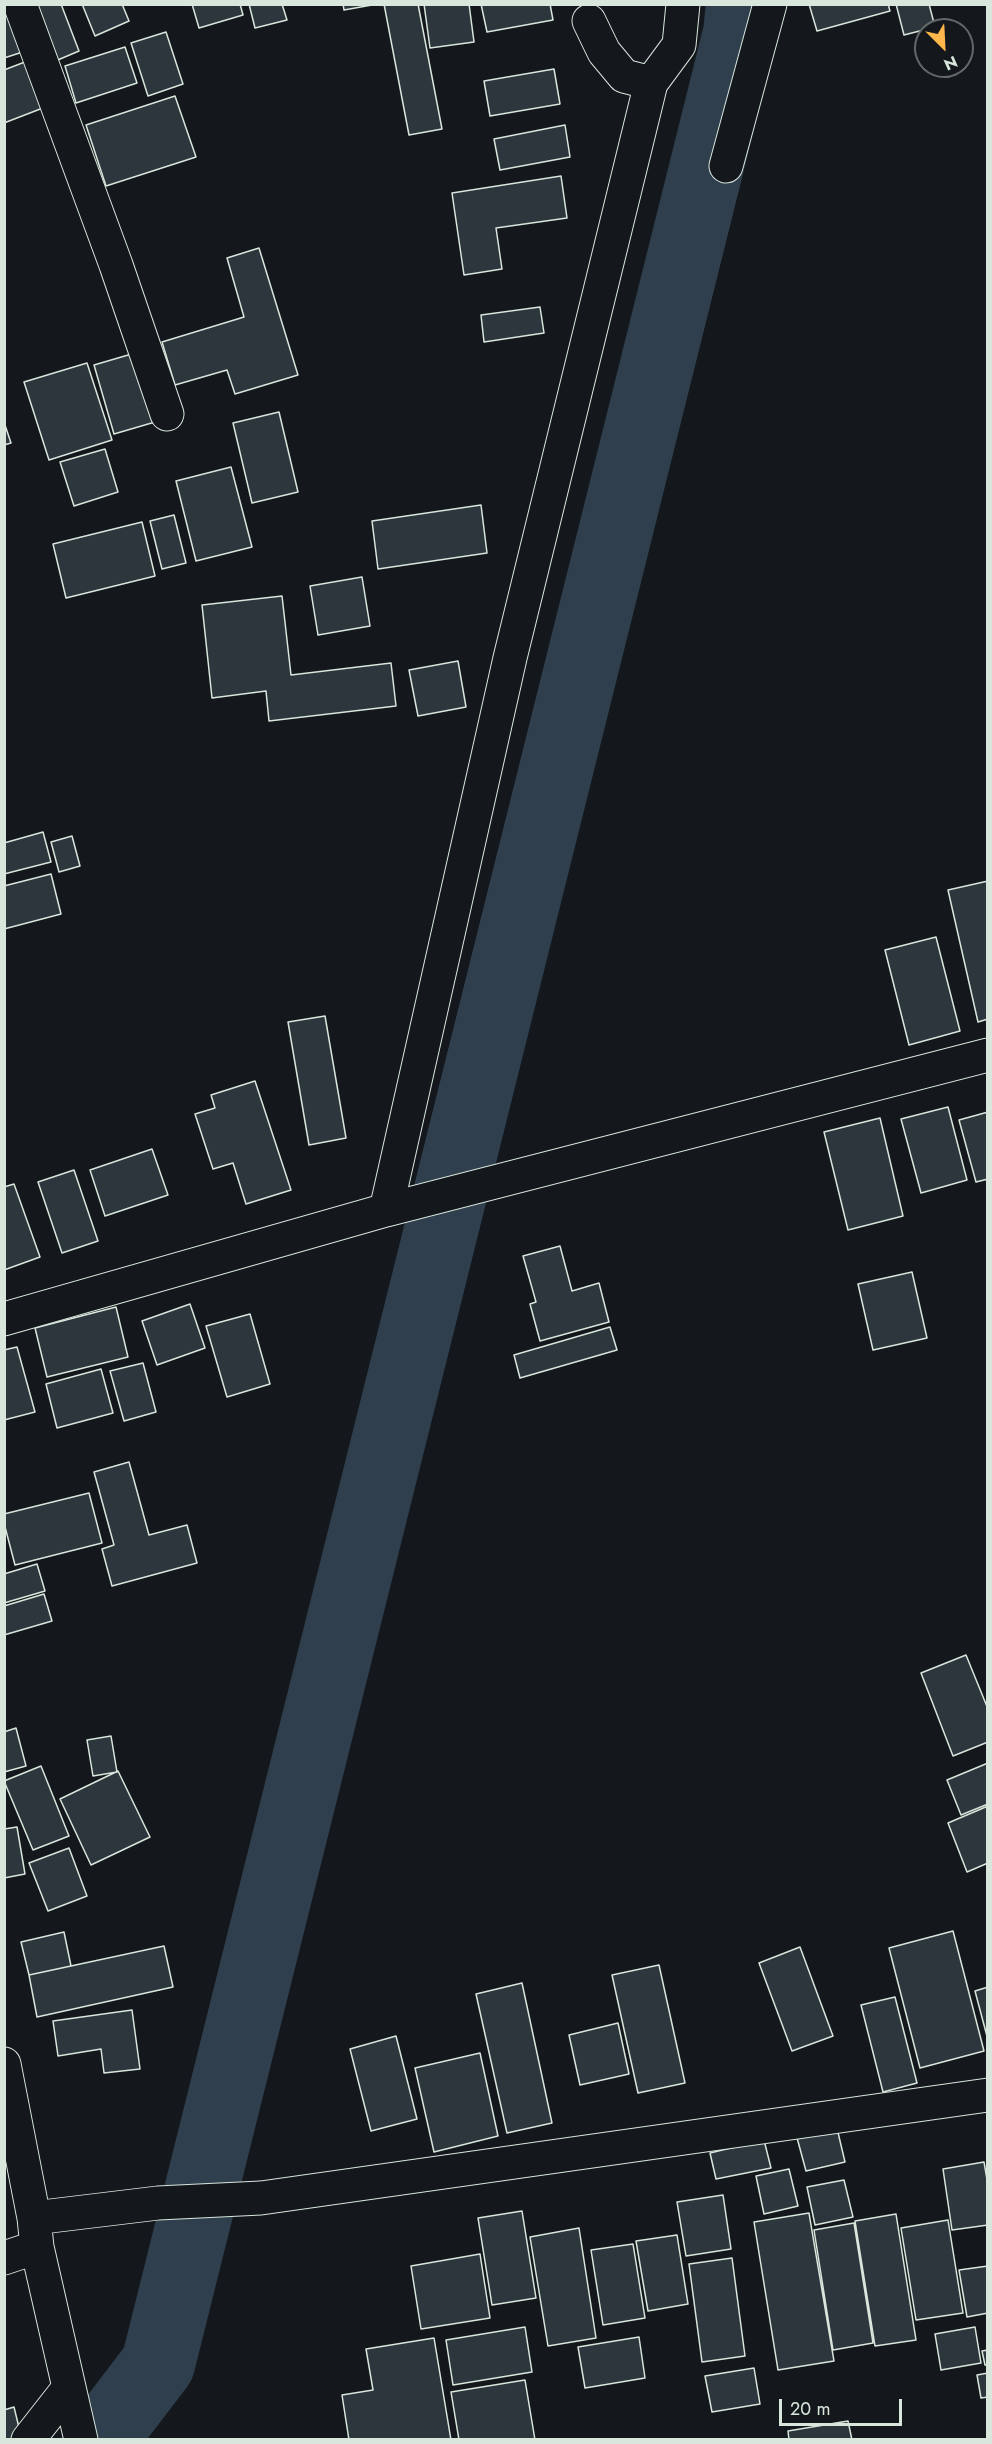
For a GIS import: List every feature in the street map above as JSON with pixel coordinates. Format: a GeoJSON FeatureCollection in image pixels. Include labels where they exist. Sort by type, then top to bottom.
{"type":"FeatureCollection","features":[{"type":"Feature","properties":{"kind":"street"},"geometry":{"type":"LineString","coordinates":[[20,4],[116,265],[167,414]]}},
{"type":"Feature","properties":{"kind":"street"},"geometry":{"type":"LineString","coordinates":[[391,1208],[510,658],[651,83],[679,45],[683,4]]}},
{"type":"Feature","properties":{"kind":"street"},"geometry":{"type":"LineString","coordinates":[[726,166],[770,4]]}},
{"type":"Feature","properties":{"kind":"street"},"geometry":{"type":"LineString","coordinates":[[589,21],[604,52],[624,76],[651,83]]}},
{"type":"Feature","properties":{"kind":"street"},"geometry":{"type":"LineString","coordinates":[[4,1319],[391,1208],[987,1055]]}},
{"type":"Feature","properties":{"kind":"street"},"geometry":{"type":"LineString","coordinates":[[4,2064],[74,2414],[28,2439]]}},
{"type":"Feature","properties":{"kind":"street"},"geometry":{"type":"LineString","coordinates":[[4,2258],[36,2233],[158,2203],[261,2198],[987,2096]]}},
{"type":"Feature","properties":{"kind":"building"},"geometry":{"type":"Polygon","coordinates":[[[4,4],[29,50],[4,58],[4,4]]]}},
{"type":"Feature","properties":{"kind":"building"},"geometry":{"type":"Polygon","coordinates":[[[30,4],[61,4],[79,51],[53,62],[30,4]]]}},
{"type":"Feature","properties":{"kind":"building"},"geometry":{"type":"Polygon","coordinates":[[[82,4],[122,4],[129,21],[95,36],[82,4]]]}},
{"type":"Feature","properties":{"kind":"building"},"geometry":{"type":"Polygon","coordinates":[[[192,4],[240,4],[243,15],[199,28],[192,4]]]}},
{"type":"Feature","properties":{"kind":"building"},"geometry":{"type":"Polygon","coordinates":[[[249,4],[282,4],[287,20],[255,28],[249,4]]]}},
{"type":"Feature","properties":{"kind":"building"},"geometry":{"type":"Polygon","coordinates":[[[343,4],[372,4],[372,5],[344,10],[343,4]]]}},
{"type":"Feature","properties":{"kind":"building"},"geometry":{"type":"Polygon","coordinates":[[[384,4],[418,4],[442,129],[409,135],[384,4]]]}},
{"type":"Feature","properties":{"kind":"building"},"geometry":{"type":"Polygon","coordinates":[[[424,4],[469,4],[474,42],[430,48],[424,4]]]}},
{"type":"Feature","properties":{"kind":"building"},"geometry":{"type":"Polygon","coordinates":[[[481,4],[550,4],[553,20],[487,32],[481,4]]]}},
{"type":"Feature","properties":{"kind":"building"},"geometry":{"type":"Polygon","coordinates":[[[809,4],[888,4],[890,11],[817,31],[809,4]]]}},
{"type":"Feature","properties":{"kind":"building"},"geometry":{"type":"Polygon","coordinates":[[[896,4],[929,4],[933,18],[914,18],[914,32],[904,35],[896,4]]]}},
{"type":"Feature","properties":{"kind":"building"},"geometry":{"type":"Polygon","coordinates":[[[166,32],[183,84],[148,96],[131,43],[166,32]]]}},
{"type":"Feature","properties":{"kind":"building"},"geometry":{"type":"Polygon","coordinates":[[[125,47],[137,83],[76,103],[65,66],[125,47]]]}},
{"type":"Feature","properties":{"kind":"building"},"geometry":{"type":"Polygon","coordinates":[[[30,60],[48,106],[4,123],[4,70],[30,60]]]}},
{"type":"Feature","properties":{"kind":"building"},"geometry":{"type":"Polygon","coordinates":[[[554,69],[560,104],[490,116],[484,81],[554,69]]]}},
{"type":"Feature","properties":{"kind":"building"},"geometry":{"type":"Polygon","coordinates":[[[175,96],[196,157],[106,186],[86,125],[175,96]]]}},
{"type":"Feature","properties":{"kind":"building"},"geometry":{"type":"Polygon","coordinates":[[[565,125],[570,157],[500,170],[494,139],[565,125]]]}},
{"type":"Feature","properties":{"kind":"building"},"geometry":{"type":"Polygon","coordinates":[[[561,176],[567,218],[496,228],[502,269],[464,275],[452,193],[561,176]]]}},
{"type":"Feature","properties":{"kind":"building"},"geometry":{"type":"Polygon","coordinates":[[[259,248],[298,375],[235,394],[227,370],[175,385],[162,342],[244,317],[227,258],[259,248]]]}},
{"type":"Feature","properties":{"kind":"building"},"geometry":{"type":"Polygon","coordinates":[[[540,307],[544,333],[484,342],[481,315],[540,307]]]}},
{"type":"Feature","properties":{"kind":"building"},"geometry":{"type":"Polygon","coordinates":[[[135,353],[155,422],[114,434],[94,365],[135,353]]]}},
{"type":"Feature","properties":{"kind":"building"},"geometry":{"type":"Polygon","coordinates":[[[87,363],[112,440],[49,460],[24,382],[87,363]]]}},
{"type":"Feature","properties":{"kind":"building"},"geometry":{"type":"Polygon","coordinates":[[[279,412],[298,492],[252,503],[233,423],[279,412]]]}},
{"type":"Feature","properties":{"kind":"building"},"geometry":{"type":"Polygon","coordinates":[[[4,422],[11,443],[4,445],[4,422]]]}},
{"type":"Feature","properties":{"kind":"building"},"geometry":{"type":"Polygon","coordinates":[[[105,449],[118,492],[74,506],[60,462],[105,449]]]}},
{"type":"Feature","properties":{"kind":"building"},"geometry":{"type":"Polygon","coordinates":[[[231,467],[252,547],[196,561],[176,481],[231,467]]]}},
{"type":"Feature","properties":{"kind":"building"},"geometry":{"type":"Polygon","coordinates":[[[481,505],[487,553],[378,569],[372,521],[481,505]]]}},
{"type":"Feature","properties":{"kind":"building"},"geometry":{"type":"Polygon","coordinates":[[[174,515],[186,563],[162,569],[150,521],[174,515]]]}},
{"type":"Feature","properties":{"kind":"building"},"geometry":{"type":"Polygon","coordinates":[[[142,522],[155,576],[66,598],[53,544],[142,522]]]}},
{"type":"Feature","properties":{"kind":"building"},"geometry":{"type":"Polygon","coordinates":[[[362,577],[370,626],[318,635],[310,586],[362,577]]]}},
{"type":"Feature","properties":{"kind":"building"},"geometry":{"type":"Polygon","coordinates":[[[282,596],[291,675],[391,663],[396,706],[269,721],[266,691],[212,698],[202,605],[282,596]]]}},
{"type":"Feature","properties":{"kind":"building"},"geometry":{"type":"Polygon","coordinates":[[[458,661],[466,707],[418,716],[409,670],[458,661]]]}},
{"type":"Feature","properties":{"kind":"building"},"geometry":{"type":"Polygon","coordinates":[[[43,832],[51,862],[4,874],[4,843],[43,832]]]}},
{"type":"Feature","properties":{"kind":"building"},"geometry":{"type":"Polygon","coordinates":[[[72,836],[80,866],[59,872],[51,842],[72,836]]]}},
{"type":"Feature","properties":{"kind":"building"},"geometry":{"type":"Polygon","coordinates":[[[51,874],[61,914],[4,929],[4,886],[51,874]]]}},
{"type":"Feature","properties":{"kind":"building"},"geometry":{"type":"Polygon","coordinates":[[[988,881],[988,1019],[978,1022],[948,890],[988,881]]]}},
{"type":"Feature","properties":{"kind":"building"},"geometry":{"type":"Polygon","coordinates":[[[936,937],[960,1031],[909,1045],[885,950],[936,937]]]}},
{"type":"Feature","properties":{"kind":"building"},"geometry":{"type":"Polygon","coordinates":[[[325,1016],[346,1138],[309,1145],[288,1022],[325,1016]]]}},
{"type":"Feature","properties":{"kind":"building"},"geometry":{"type":"Polygon","coordinates":[[[255,1081],[291,1190],[246,1204],[233,1163],[213,1169],[195,1114],[215,1108],[211,1095],[255,1081]]]}},
{"type":"Feature","properties":{"kind":"building"},"geometry":{"type":"Polygon","coordinates":[[[948,1107],[967,1180],[921,1193],[901,1119],[948,1107]]]}},
{"type":"Feature","properties":{"kind":"building"},"geometry":{"type":"Polygon","coordinates":[[[988,1112],[988,1179],[976,1182],[959,1120],[988,1112]]]}},
{"type":"Feature","properties":{"kind":"building"},"geometry":{"type":"Polygon","coordinates":[[[880,1118],[903,1216],[848,1230],[824,1132],[880,1118]]]}},
{"type":"Feature","properties":{"kind":"building"},"geometry":{"type":"Polygon","coordinates":[[[152,1149],[168,1195],[105,1216],[90,1170],[152,1149]]]}},
{"type":"Feature","properties":{"kind":"building"},"geometry":{"type":"Polygon","coordinates":[[[74,1170],[98,1241],[62,1253],[38,1182],[74,1170]]]}},
{"type":"Feature","properties":{"kind":"building"},"geometry":{"type":"Polygon","coordinates":[[[14,1184],[40,1257],[4,1270],[4,1187],[14,1184]]]}},
{"type":"Feature","properties":{"kind":"building"},"geometry":{"type":"Polygon","coordinates":[[[560,1246],[572,1291],[599,1283],[609,1322],[540,1341],[530,1304],[536,1302],[523,1256],[560,1246]]]}},
{"type":"Feature","properties":{"kind":"building"},"geometry":{"type":"Polygon","coordinates":[[[912,1272],[927,1338],[873,1350],[858,1284],[912,1272]]]}},
{"type":"Feature","properties":{"kind":"building"},"geometry":{"type":"Polygon","coordinates":[[[190,1304],[205,1348],[157,1365],[142,1321],[190,1304]]]}},
{"type":"Feature","properties":{"kind":"building"},"geometry":{"type":"Polygon","coordinates":[[[116,1307],[128,1357],[47,1377],[35,1328],[116,1307]]]}},
{"type":"Feature","properties":{"kind":"building"},"geometry":{"type":"Polygon","coordinates":[[[250,1314],[270,1384],[227,1397],[206,1326],[250,1314]]]}},
{"type":"Feature","properties":{"kind":"building"},"geometry":{"type":"Polygon","coordinates":[[[610,1327],[617,1350],[520,1378],[514,1355],[610,1327]]]}},
{"type":"Feature","properties":{"kind":"building"},"geometry":{"type":"Polygon","coordinates":[[[17,1347],[35,1412],[4,1420],[4,1350],[17,1347]]]}},
{"type":"Feature","properties":{"kind":"building"},"geometry":{"type":"Polygon","coordinates":[[[143,1363],[156,1412],[124,1421],[110,1371],[143,1363]]]}},
{"type":"Feature","properties":{"kind":"building"},"geometry":{"type":"Polygon","coordinates":[[[101,1369],[113,1413],[57,1428],[46,1384],[101,1369]]]}},
{"type":"Feature","properties":{"kind":"building"},"geometry":{"type":"Polygon","coordinates":[[[129,1462],[149,1535],[187,1525],[197,1563],[112,1586],[102,1549],[114,1545],[94,1472],[129,1462]]]}},
{"type":"Feature","properties":{"kind":"building"},"geometry":{"type":"Polygon","coordinates":[[[89,1493],[102,1543],[15,1565],[4,1523],[4,1514],[89,1493]]]}},
{"type":"Feature","properties":{"kind":"building"},"geometry":{"type":"Polygon","coordinates":[[[37,1564],[45,1591],[4,1603],[4,1574],[37,1564]]]}},
{"type":"Feature","properties":{"kind":"building"},"geometry":{"type":"Polygon","coordinates":[[[44,1594],[52,1621],[4,1635],[4,1606],[44,1594]]]}},
{"type":"Feature","properties":{"kind":"building"},"geometry":{"type":"Polygon","coordinates":[[[966,1655],[988,1709],[988,1742],[953,1756],[921,1673],[966,1655]]]}},
{"type":"Feature","properties":{"kind":"building"},"geometry":{"type":"Polygon","coordinates":[[[16,1728],[26,1766],[4,1772],[4,1732],[16,1728]]]}},
{"type":"Feature","properties":{"kind":"building"},"geometry":{"type":"Polygon","coordinates":[[[111,1736],[117,1772],[93,1776],[87,1740],[111,1736]]]}},
{"type":"Feature","properties":{"kind":"building"},"geometry":{"type":"Polygon","coordinates":[[[988,1763],[988,1804],[961,1815],[947,1780],[988,1763]]]}},
{"type":"Feature","properties":{"kind":"building"},"geometry":{"type":"Polygon","coordinates":[[[41,1766],[69,1836],[33,1850],[4,1781],[41,1766]]]}},
{"type":"Feature","properties":{"kind":"building"},"geometry":{"type":"Polygon","coordinates":[[[118,1771],[150,1837],[91,1865],[60,1799],[118,1771]]]}},
{"type":"Feature","properties":{"kind":"building"},"geometry":{"type":"Polygon","coordinates":[[[988,1806],[988,1863],[967,1872],[948,1823],[988,1806]]]}},
{"type":"Feature","properties":{"kind":"building"},"geometry":{"type":"Polygon","coordinates":[[[17,1827],[25,1874],[4,1878],[4,1829],[17,1827]]]}},
{"type":"Feature","properties":{"kind":"building"},"geometry":{"type":"Polygon","coordinates":[[[69,1848],[87,1896],[48,1911],[29,1863],[69,1848]]]}},
{"type":"Feature","properties":{"kind":"building"},"geometry":{"type":"Polygon","coordinates":[[[953,1931],[984,2051],[920,2068],[889,1948],[953,1931]]]}},
{"type":"Feature","properties":{"kind":"building"},"geometry":{"type":"Polygon","coordinates":[[[64,1932],[71,1966],[29,1975],[21,1942],[64,1932]]]}},
{"type":"Feature","properties":{"kind":"building"},"geometry":{"type":"Polygon","coordinates":[[[164,1946],[173,1987],[37,2017],[29,1975],[164,1946]]]}},
{"type":"Feature","properties":{"kind":"building"},"geometry":{"type":"Polygon","coordinates":[[[800,1947],[833,2036],[792,2051],[759,1963],[800,1947]]]}},
{"type":"Feature","properties":{"kind":"building"},"geometry":{"type":"Polygon","coordinates":[[[659,1965],[685,2083],[638,2093],[612,1975],[659,1965]]]}},
{"type":"Feature","properties":{"kind":"building"},"geometry":{"type":"Polygon","coordinates":[[[522,1983],[552,2123],[507,2133],[476,1994],[522,1983]]]}},
{"type":"Feature","properties":{"kind":"building"},"geometry":{"type":"Polygon","coordinates":[[[988,1987],[988,2040],[975,1991],[988,1987]]]}},
{"type":"Feature","properties":{"kind":"building"},"geometry":{"type":"Polygon","coordinates":[[[895,1997],[917,2083],[883,2092],[861,2005],[895,1997]]]}},
{"type":"Feature","properties":{"kind":"building"},"geometry":{"type":"Polygon","coordinates":[[[132,2010],[140,2069],[104,2073],[101,2049],[58,2056],[53,2021],[132,2010]]]}},
{"type":"Feature","properties":{"kind":"building"},"geometry":{"type":"Polygon","coordinates":[[[618,2023],[629,2074],[580,2085],[569,2035],[618,2023]]]}},
{"type":"Feature","properties":{"kind":"building"},"geometry":{"type":"Polygon","coordinates":[[[396,2036],[417,2119],[371,2131],[350,2049],[396,2036]]]}},
{"type":"Feature","properties":{"kind":"building"},"geometry":{"type":"Polygon","coordinates":[[[480,2053],[498,2136],[434,2152],[415,2068],[480,2053]]]}},
{"type":"Feature","properties":{"kind":"building"},"geometry":{"type":"Polygon","coordinates":[[[836,2124],[845,2162],[806,2171],[796,2134],[836,2124]]]}},
{"type":"Feature","properties":{"kind":"building"},"geometry":{"type":"Polygon","coordinates":[[[764,2140],[771,2168],[716,2179],[710,2153],[764,2140]]]}},
{"type":"Feature","properties":{"kind":"building"},"geometry":{"type":"Polygon","coordinates":[[[984,2162],[988,2185],[988,2225],[952,2230],[943,2169],[984,2162]]]}},
{"type":"Feature","properties":{"kind":"building"},"geometry":{"type":"Polygon","coordinates":[[[789,2169],[798,2206],[764,2214],[756,2176],[789,2169]]]}},
{"type":"Feature","properties":{"kind":"building"},"geometry":{"type":"Polygon","coordinates":[[[844,2180],[853,2217],[815,2225],[807,2187],[844,2180]]]}},
{"type":"Feature","properties":{"kind":"building"},"geometry":{"type":"Polygon","coordinates":[[[723,2195],[731,2249],[686,2256],[677,2202],[723,2195]]]}},
{"type":"Feature","properties":{"kind":"building"},"geometry":{"type":"Polygon","coordinates":[[[522,2211],[536,2298],[492,2305],[478,2218],[522,2211]]]}},
{"type":"Feature","properties":{"kind":"building"},"geometry":{"type":"Polygon","coordinates":[[[809,2213],[834,2361],[778,2370],[754,2222],[809,2213]]]}},
{"type":"Feature","properties":{"kind":"building"},"geometry":{"type":"Polygon","coordinates":[[[896,2214],[916,2340],[875,2346],[855,2221],[896,2214]]]}},
{"type":"Feature","properties":{"kind":"building"},"geometry":{"type":"Polygon","coordinates":[[[948,2220],[963,2313],[916,2320],[901,2228],[948,2220]]]}},
{"type":"Feature","properties":{"kind":"building"},"geometry":{"type":"Polygon","coordinates":[[[854,2223],[873,2343],[833,2350],[814,2230],[854,2223]]]}},
{"type":"Feature","properties":{"kind":"building"},"geometry":{"type":"Polygon","coordinates":[[[579,2228],[596,2338],[548,2346],[530,2237],[579,2228]]]}},
{"type":"Feature","properties":{"kind":"building"},"geometry":{"type":"Polygon","coordinates":[[[677,2235],[688,2304],[648,2311],[636,2241],[677,2235]]]}},
{"type":"Feature","properties":{"kind":"building"},"geometry":{"type":"Polygon","coordinates":[[[633,2244],[645,2318],[603,2325],[591,2250],[633,2244]]]}},
{"type":"Feature","properties":{"kind":"building"},"geometry":{"type":"Polygon","coordinates":[[[480,2254],[490,2318],[421,2329],[411,2266],[480,2254]]]}},
{"type":"Feature","properties":{"kind":"building"},"geometry":{"type":"Polygon","coordinates":[[[732,2258],[745,2356],[702,2362],[689,2264],[732,2258]]]}},
{"type":"Feature","properties":{"kind":"building"},"geometry":{"type":"Polygon","coordinates":[[[988,2266],[988,2313],[967,2317],[959,2270],[988,2266]]]}},
{"type":"Feature","properties":{"kind":"building"},"geometry":{"type":"Polygon","coordinates":[[[525,2327],[532,2372],[453,2385],[446,2340],[525,2327]]]}},
{"type":"Feature","properties":{"kind":"building"},"geometry":{"type":"Polygon","coordinates":[[[975,2327],[981,2363],[941,2370],[935,2334],[975,2327]]]}},
{"type":"Feature","properties":{"kind":"building"},"geometry":{"type":"Polygon","coordinates":[[[639,2337],[645,2378],[585,2388],[578,2347],[639,2337]]]}},
{"type":"Feature","properties":{"kind":"building"},"geometry":{"type":"Polygon","coordinates":[[[434,2338],[451,2440],[349,2440],[342,2395],[373,2390],[366,2349],[434,2338]]]}},
{"type":"Feature","properties":{"kind":"building"},"geometry":{"type":"Polygon","coordinates":[[[988,2350],[988,2365],[985,2365],[982,2351],[988,2350]]]}},
{"type":"Feature","properties":{"kind":"building"},"geometry":{"type":"Polygon","coordinates":[[[754,2368],[760,2404],[712,2412],[705,2376],[754,2368]]]}},
{"type":"Feature","properties":{"kind":"building"},"geometry":{"type":"Polygon","coordinates":[[[988,2373],[988,2397],[981,2398],[977,2375],[988,2373]]]}},
{"type":"Feature","properties":{"kind":"building"},"geometry":{"type":"Polygon","coordinates":[[[525,2380],[535,2440],[459,2440],[451,2392],[525,2380]]]}},
{"type":"Feature","properties":{"kind":"building"},"geometry":{"type":"Polygon","coordinates":[[[14,2407],[22,2440],[4,2440],[4,2410],[14,2407]]]}},
{"type":"Feature","properties":{"kind":"building"},"geometry":{"type":"Polygon","coordinates":[[[848,2421],[852,2440],[789,2440],[788,2431],[848,2421]]]}},
{"type":"Feature","properties":{"kind":"waterway"},"geometry":{"type":"LineString","coordinates":[[100,2440],[158,2364],[740,33],[743,4]]}}]}
